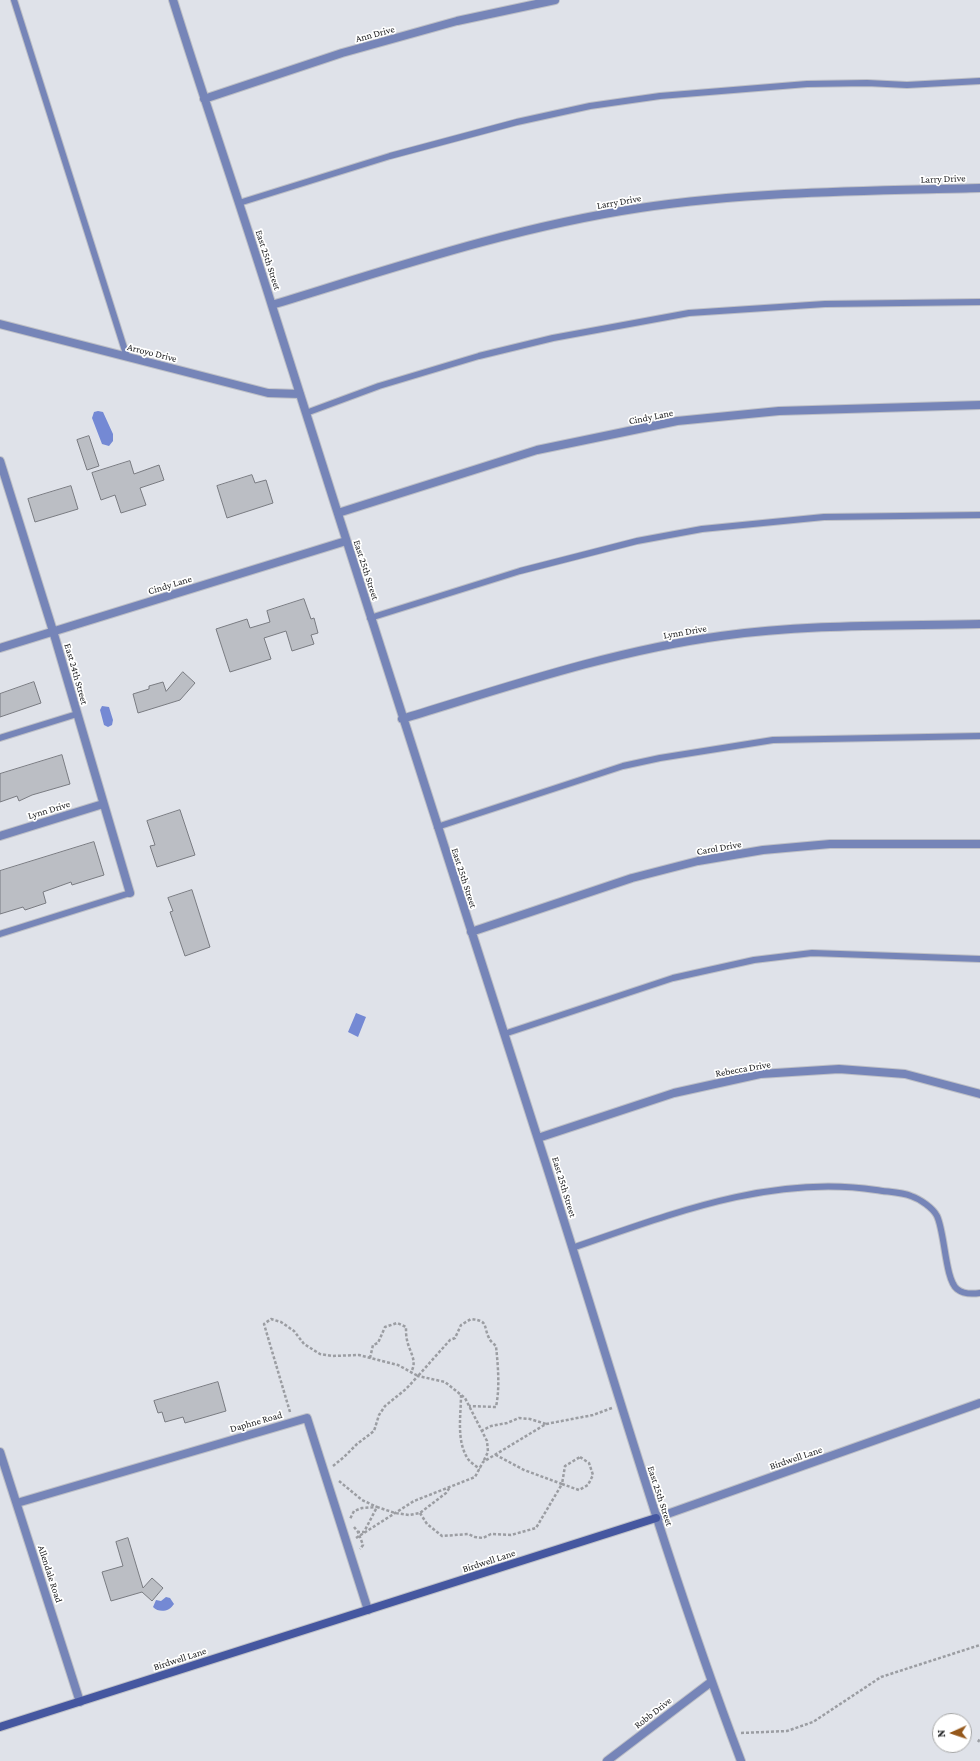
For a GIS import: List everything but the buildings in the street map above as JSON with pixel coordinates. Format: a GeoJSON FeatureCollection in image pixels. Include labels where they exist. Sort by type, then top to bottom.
{"type":"FeatureCollection","features":[{"type":"Feature","properties":{"kind":"street","name":"East 25th Street"},"geometry":{"type":"LineString","coordinates":[[173,0],[272,305],[402,719],[538,1138],[656,1518],[711,1682],[741,1761]]}},
{"type":"Feature","properties":{"kind":"street","name":"Ann Drive"},"geometry":{"type":"LineString","coordinates":[[204,99],[342,53],[457,22],[555,0]]}},
{"type":"Feature","properties":{"kind":"street","name":"Larry Drive"},"geometry":{"type":"LineString","coordinates":[[272,305],[459,248],[546,225],[640,208],[715,199],[796,192],[980,188]]}},
{"type":"Feature","properties":{"kind":"street","name":"Arroyo Drive"},"geometry":{"type":"LineString","coordinates":[[0,324],[268,393],[300,394]]}},
{"type":"Feature","properties":{"kind":"street","name":"Cindy Lane"},"geometry":{"type":"LineString","coordinates":[[338,513],[537,450],[677,421],[779,411],[980,405]]}},
{"type":"Feature","properties":{"kind":"street","name":"East 24th Street"},"geometry":{"type":"LineString","coordinates":[[0,461],[53,631],[130,892]]}},
{"type":"Feature","properties":{"kind":"street","name":"Cindy Lane"},"geometry":{"type":"LineString","coordinates":[[0,648],[346,541]]}},
{"type":"Feature","properties":{"kind":"street","name":"Lynn Drive"},"geometry":{"type":"LineString","coordinates":[[402,719],[580,665],[647,649],[713,637],[800,628],[980,624]]}},
{"type":"Feature","properties":{"kind":"street","name":"Lynn Drive"},"geometry":{"type":"LineString","coordinates":[[0,836],[103,804]]}},
{"type":"Feature","properties":{"kind":"street","name":"Carol Drive"},"geometry":{"type":"LineString","coordinates":[[471,932],[632,878],[698,861],[763,850],[830,844],[980,844]]}},
{"type":"Feature","properties":{"kind":"street","name":"Rebecca Drive"},"geometry":{"type":"LineString","coordinates":[[538,1138],[674,1093],[760,1074],[839,1069],[905,1074],[980,1094]]}},
{"type":"Feature","properties":{"kind":"street","name":"Birdwell Lane"},"geometry":{"type":"LineString","coordinates":[[0,1727],[656,1518],[980,1404]]}},
{"type":"Feature","properties":{"kind":"street","name":"Daphne Road"},"geometry":{"type":"LineString","coordinates":[[17,1503],[307,1418],[368,1610]]}},
{"type":"Feature","properties":{"kind":"street","name":"Allendale Road"},"geometry":{"type":"LineString","coordinates":[[0,1452],[80,1702]]}},
{"type":"Feature","properties":{"kind":"street","name":"Robb Drive"},"geometry":{"type":"LineString","coordinates":[[607,1761],[711,1682]]}},
{"type":"Feature","properties":{"kind":"lane"},"geometry":{"type":"LineString","coordinates":[[14,0],[127,357]]}},
{"type":"Feature","properties":{"kind":"lane"},"geometry":{"type":"LineString","coordinates":[[238,203],[418,148],[517,122],[590,106],[660,96],[807,84],[867,83],[907,85],[980,81]]}},
{"type":"Feature","properties":{"kind":"lane"},"geometry":{"type":"LineString","coordinates":[[306,413],[379,386],[479,356],[553,338],[689,313],[824,304],[980,302]]}},
{"type":"Feature","properties":{"kind":"lane"},"geometry":{"type":"LineString","coordinates":[[370,618],[520,571],[637,540],[695,531],[824,517],[980,515]]}},
{"type":"Feature","properties":{"kind":"lane"},"geometry":{"type":"LineString","coordinates":[[0,738],[77,714]]}},
{"type":"Feature","properties":{"kind":"lane"},"geometry":{"type":"LineString","coordinates":[[437,827],[623,766],[660,758],[773,740],[980,736]]}},
{"type":"Feature","properties":{"kind":"lane"},"geometry":{"type":"LineString","coordinates":[[0,934],[130,892]]}},
{"type":"Feature","properties":{"kind":"lane"},"geometry":{"type":"LineString","coordinates":[[504,1034],[674,978],[754,960],[812,953],[980,959]]}},
{"type":"Feature","properties":{"kind":"lane"},"geometry":{"type":"LineString","coordinates":[[572,1248],[690,1208],[732,1198],[773,1191],[817,1187],[856,1187],[911,1196],[930,1208],[937,1215],[942,1231],[951,1281],[957,1289],[964,1292],[980,1293]]}},
{"type":"Feature","properties":{"kind":"path"},"geometry":{"type":"LineString","coordinates":[[293,1422],[264,1324],[271,1319],[281,1322],[294,1332],[304,1344],[320,1354],[332,1356],[359,1355],[398,1365],[418,1376],[445,1382],[465,1398],[487,1441],[488,1452],[475,1477],[414,1501],[347,1543]]}},
{"type":"Feature","properties":{"kind":"path"},"geometry":{"type":"LineString","coordinates":[[450,1486],[446,1493],[420,1513],[409,1515],[395,1513],[377,1507],[362,1500],[342,1483],[325,1476],[356,1444],[374,1431],[379,1415],[385,1406],[406,1389],[450,1340],[455,1338],[461,1325],[471,1319],[479,1320],[486,1326],[489,1339],[496,1346],[498,1399],[496,1407],[470,1406]]}},
{"type":"Feature","properties":{"kind":"path"},"geometry":{"type":"LineString","coordinates":[[370,1358],[373,1345],[378,1343],[386,1328],[397,1323],[406,1327],[407,1342],[413,1355],[414,1368],[411,1372]]}},
{"type":"Feature","properties":{"kind":"path"},"geometry":{"type":"LineString","coordinates":[[461,1395],[461,1438],[463,1448],[468,1460],[480,1469]]}},
{"type":"Feature","properties":{"kind":"path"},"geometry":{"type":"LineString","coordinates":[[483,1462],[546,1424],[593,1415],[621,1405]]}},
{"type":"Feature","properties":{"kind":"path"},"geometry":{"type":"LineString","coordinates":[[481,1431],[491,1426],[507,1423],[519,1418],[530,1418],[546,1424]]}},
{"type":"Feature","properties":{"kind":"path"},"geometry":{"type":"LineString","coordinates":[[420,1513],[427,1524],[442,1536],[468,1534],[483,1538],[491,1534],[510,1535],[536,1528],[562,1484],[565,1466],[580,1457],[589,1464],[593,1475],[588,1485],[579,1490],[562,1484],[524,1470],[496,1455]]}},
{"type":"Feature","properties":{"kind":"path"},"geometry":{"type":"LineString","coordinates":[[352,1561],[363,1545],[358,1532],[350,1519],[354,1511],[362,1508],[377,1507]]}},
{"type":"Feature","properties":{"kind":"path"},"geometry":{"type":"LineString","coordinates":[[364,1532],[377,1507]]}},
{"type":"Feature","properties":{"kind":"path"},"geometry":{"type":"LineString","coordinates":[[343,1531],[364,1532]]}},
{"type":"Feature","properties":{"kind":"path"},"geometry":{"type":"LineString","coordinates":[[730,1734],[787,1730],[813,1722],[881,1677],[980,1645]]}},
{"type":"Feature","properties":{"kind":"water"},"geometry":{"type":"Polygon","coordinates":[[[94,412],[103,412],[113,434],[113,441],[109,446],[102,444],[92,418],[94,412]]]}},
{"type":"Feature","properties":{"kind":"water"},"geometry":{"type":"Polygon","coordinates":[[[102,706],[109,707],[113,720],[112,725],[108,727],[104,725],[100,710],[102,706]]]}},
{"type":"Feature","properties":{"kind":"water"},"geometry":{"type":"Polygon","coordinates":[[[356,1013],[366,1017],[358,1037],[348,1032],[356,1013]]]}},
{"type":"Feature","properties":{"kind":"water"},"geometry":{"type":"Polygon","coordinates":[[[166,1597],[170,1598],[174,1604],[172,1607],[161,1611],[153,1607],[156,1600],[161,1601],[166,1597]]]}}]}
